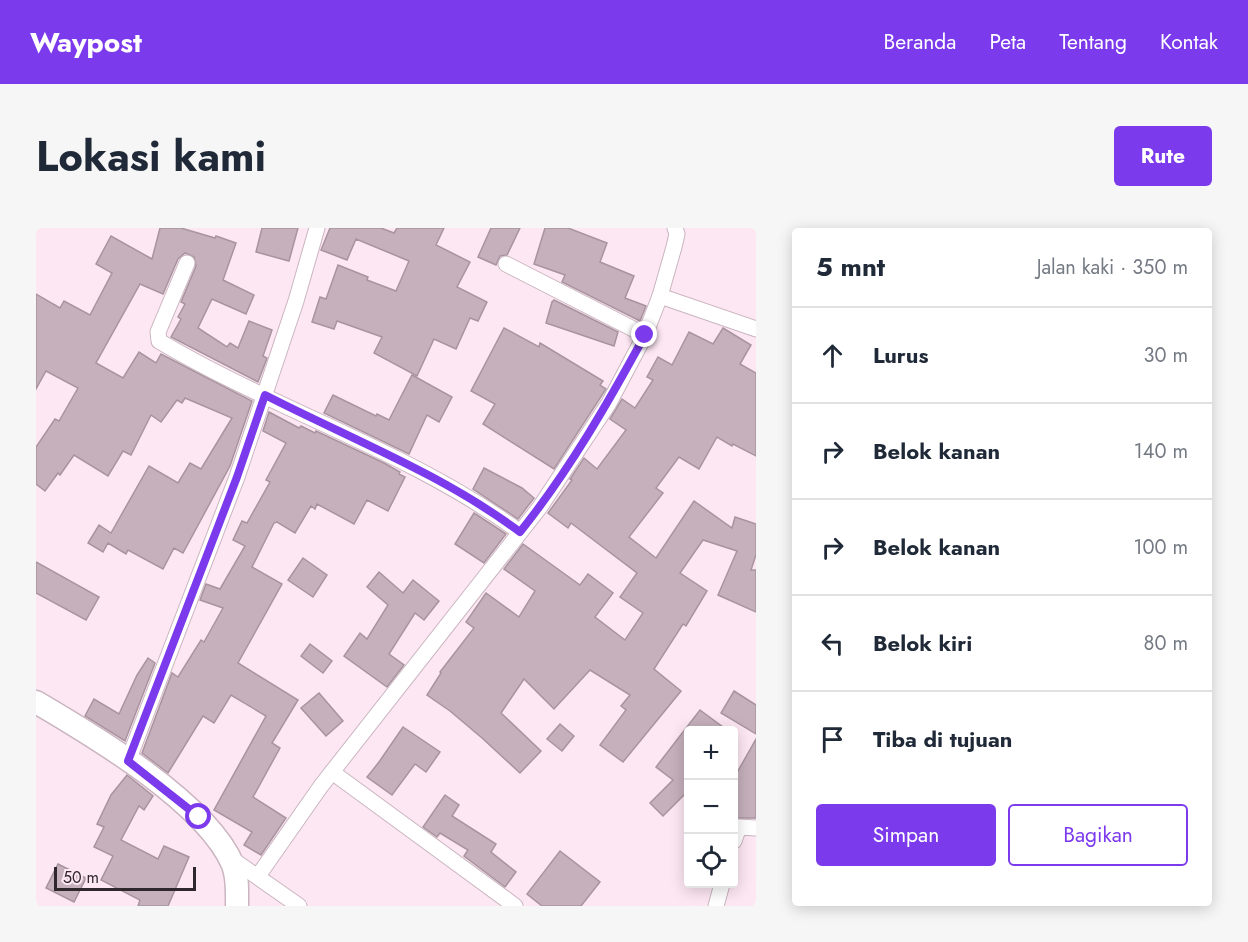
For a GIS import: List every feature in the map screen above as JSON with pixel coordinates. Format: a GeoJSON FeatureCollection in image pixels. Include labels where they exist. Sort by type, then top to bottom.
{"type":"FeatureCollection","features":[{"type":"Feature","properties":{"kind":"street"},"geometry":{"type":"LineString","coordinates":[[128,761],[237,477],[317,228]]}},
{"type":"Feature","properties":{"kind":"street"},"geometry":{"type":"LineString","coordinates":[[258,876],[332,772],[540,507],[609,403],[645,335],[660,296],[674,247],[675,228]]}},
{"type":"Feature","properties":{"kind":"street"},"geometry":{"type":"LineString","coordinates":[[188,263],[158,332],[159,341],[448,486],[488,508],[520,532]]}},
{"type":"Feature","properties":{"kind":"street"},"geometry":{"type":"LineString","coordinates":[[506,264],[645,335]]}},
{"type":"Feature","properties":{"kind":"street"},"geometry":{"type":"LineString","coordinates":[[660,296],[756,329]]}},
{"type":"Feature","properties":{"kind":"street"},"geometry":{"type":"LineString","coordinates":[[36,702],[128,761],[199,817],[213,832],[229,857],[236,879],[237,906]]}},
{"type":"Feature","properties":{"kind":"street"},"geometry":{"type":"LineString","coordinates":[[332,772],[515,906]]}},
{"type":"Feature","properties":{"kind":"street"},"geometry":{"type":"LineString","coordinates":[[736,834],[739,826],[756,828]]}},
{"type":"Feature","properties":{"kind":"street"},"geometry":{"type":"LineString","coordinates":[[229,857],[299,906]]}},
{"type":"Feature","properties":{"kind":"street"},"geometry":{"type":"LineString","coordinates":[[716,906],[721,888]]}},
{"type":"Feature","properties":{"kind":"building"},"geometry":{"type":"Polygon","coordinates":[[[160,228],[181,228],[236,243],[223,280],[254,295],[246,314],[212,299],[198,328],[227,347],[230,343],[238,348],[249,321],[272,330],[263,356],[267,358],[258,382],[171,337],[181,319],[178,317],[185,304],[181,302],[196,266],[194,257],[185,253],[178,259],[163,294],[140,284],[96,363],[123,378],[139,352],[156,363],[161,354],[252,401],[230,466],[183,553],[174,548],[163,569],[128,550],[126,554],[108,543],[103,552],[88,543],[99,525],[111,533],[149,466],[178,483],[190,463],[201,469],[232,418],[185,398],[182,403],[177,400],[161,422],[151,415],[131,455],[123,451],[108,476],[74,455],[45,491],[36,484],[36,447],[55,419],[59,421],[78,388],[46,371],[36,389],[36,294],[60,308],[64,301],[90,315],[112,273],[96,264],[111,236],[152,259],[160,228]]]}},
{"type":"Feature","properties":{"kind":"building"},"geometry":{"type":"Polygon","coordinates":[[[262,228],[298,228],[289,261],[256,252],[262,228]]]}},
{"type":"Feature","properties":{"kind":"building"},"geometry":{"type":"Polygon","coordinates":[[[330,228],[381,228],[394,233],[397,228],[444,228],[436,245],[470,262],[457,287],[487,302],[478,321],[470,318],[456,349],[434,339],[417,376],[374,353],[382,337],[337,321],[334,329],[312,322],[320,297],[326,299],[338,265],[368,277],[367,280],[396,291],[409,261],[356,239],[347,260],[321,250],[330,228]]]}},
{"type":"Feature","properties":{"kind":"building"},"geometry":{"type":"Polygon","coordinates":[[[491,228],[520,228],[507,255],[500,256],[496,265],[478,257],[491,228]]]}},
{"type":"Feature","properties":{"kind":"building"},"geometry":{"type":"Polygon","coordinates":[[[545,228],[568,228],[607,243],[600,262],[634,276],[625,298],[646,306],[640,321],[562,282],[565,275],[534,264],[545,228]]]}},
{"type":"Feature","properties":{"kind":"building"},"geometry":{"type":"Polygon","coordinates":[[[554,300],[618,332],[614,346],[546,323],[554,300]]]}},
{"type":"Feature","properties":{"kind":"building"},"geometry":{"type":"Polygon","coordinates":[[[504,328],[539,347],[540,343],[603,381],[600,385],[606,389],[554,469],[483,424],[495,404],[471,391],[504,328]]]}},
{"type":"Feature","properties":{"kind":"building"},"geometry":{"type":"Polygon","coordinates":[[[723,328],[751,345],[740,364],[756,373],[756,456],[717,437],[699,469],[679,457],[656,488],[663,493],[629,537],[656,558],[694,501],[732,528],[735,517],[756,524],[756,555],[751,570],[756,570],[756,612],[718,595],[737,551],[703,540],[680,573],[707,591],[686,626],[683,624],[654,669],[681,691],[623,762],[600,745],[626,710],[621,706],[630,695],[590,670],[554,709],[524,679],[501,713],[541,751],[520,773],[450,711],[427,695],[440,672],[474,628],[466,622],[486,593],[519,617],[535,591],[504,569],[523,544],[580,585],[588,574],[613,593],[595,617],[625,640],[643,613],[620,597],[637,573],[571,523],[568,528],[548,513],[572,480],[570,479],[584,458],[597,469],[626,430],[610,419],[622,399],[635,408],[653,380],[647,377],[658,357],[672,365],[689,332],[713,344],[723,328]]]}},
{"type":"Feature","properties":{"kind":"building"},"geometry":{"type":"Polygon","coordinates":[[[412,375],[452,397],[439,422],[427,415],[409,454],[324,413],[333,395],[389,420],[412,375]]]}},
{"type":"Feature","properties":{"kind":"building"},"geometry":{"type":"Polygon","coordinates":[[[269,412],[299,428],[301,426],[315,433],[316,431],[384,463],[405,477],[388,511],[367,500],[354,524],[317,504],[315,509],[311,506],[295,533],[277,522],[274,523],[252,567],[282,584],[238,663],[298,700],[272,743],[280,748],[253,797],[286,818],[261,855],[244,845],[252,832],[214,810],[266,716],[231,695],[214,723],[203,716],[168,773],[142,753],[172,673],[178,677],[201,640],[204,642],[223,608],[200,600],[206,584],[220,589],[245,546],[233,540],[242,521],[247,523],[270,482],[266,480],[286,443],[263,431],[269,412]]]}},
{"type":"Feature","properties":{"kind":"building"},"geometry":{"type":"Polygon","coordinates":[[[484,468],[522,488],[534,498],[518,519],[473,489],[484,468]]]}},
{"type":"Feature","properties":{"kind":"building"},"geometry":{"type":"Polygon","coordinates":[[[474,513],[506,534],[484,563],[455,544],[474,513]]]}},
{"type":"Feature","properties":{"kind":"building"},"geometry":{"type":"Polygon","coordinates":[[[303,558],[327,575],[313,597],[288,580],[303,558]]]}},
{"type":"Feature","properties":{"kind":"building"},"geometry":{"type":"Polygon","coordinates":[[[36,562],[99,597],[86,620],[36,593],[36,562]]]}},
{"type":"Feature","properties":{"kind":"building"},"geometry":{"type":"Polygon","coordinates":[[[379,572],[403,593],[413,580],[439,601],[424,620],[415,613],[389,654],[404,665],[387,687],[344,656],[360,633],[367,639],[388,605],[367,587],[379,572]]]}},
{"type":"Feature","properties":{"kind":"building"},"geometry":{"type":"Polygon","coordinates":[[[310,644],[332,661],[323,673],[301,656],[310,644]]]}},
{"type":"Feature","properties":{"kind":"building"},"geometry":{"type":"Polygon","coordinates":[[[148,658],[155,663],[125,741],[85,716],[94,699],[119,714],[137,675],[148,658]]]}},
{"type":"Feature","properties":{"kind":"building"},"geometry":{"type":"Polygon","coordinates":[[[734,691],[756,705],[756,734],[721,713],[734,691]]]}},
{"type":"Feature","properties":{"kind":"building"},"geometry":{"type":"Polygon","coordinates":[[[319,693],[343,721],[326,736],[301,708],[319,693]]]}},
{"type":"Feature","properties":{"kind":"building"},"geometry":{"type":"Polygon","coordinates":[[[700,710],[722,726],[688,726],[700,710]]]}},
{"type":"Feature","properties":{"kind":"building"},"geometry":{"type":"Polygon","coordinates":[[[560,724],[574,736],[562,751],[547,739],[560,724]]]}},
{"type":"Feature","properties":{"kind":"building"},"geometry":{"type":"Polygon","coordinates":[[[403,727],[440,752],[426,772],[415,764],[392,795],[367,777],[403,727]]]}},
{"type":"Feature","properties":{"kind":"building"},"geometry":{"type":"Polygon","coordinates":[[[684,731],[684,795],[663,816],[650,803],[673,780],[656,767],[684,731]]]}},
{"type":"Feature","properties":{"kind":"building"},"geometry":{"type":"Polygon","coordinates":[[[756,739],[756,818],[738,818],[738,771],[756,739]]]}},
{"type":"Feature","properties":{"kind":"building"},"geometry":{"type":"Polygon","coordinates":[[[127,775],[153,796],[144,810],[139,806],[121,840],[158,859],[164,846],[189,857],[168,906],[138,906],[140,900],[101,880],[113,856],[94,847],[104,827],[97,824],[111,795],[127,775]]]}},
{"type":"Feature","properties":{"kind":"building"},"geometry":{"type":"Polygon","coordinates":[[[445,795],[459,805],[452,816],[496,844],[491,852],[516,872],[505,887],[464,856],[468,850],[440,833],[437,837],[423,827],[445,795]]]}},
{"type":"Feature","properties":{"kind":"building"},"geometry":{"type":"Polygon","coordinates":[[[560,851],[600,882],[581,906],[542,906],[527,894],[560,851]]]}},
{"type":"Feature","properties":{"kind":"building"},"geometry":{"type":"Polygon","coordinates":[[[58,864],[86,878],[74,902],[46,888],[58,864]]]}},
{"type":"Feature","properties":{"kind":"route"},"geometry":{"type":"LineString","coordinates":[[199,817],[140,768],[128,761],[237,477],[265,395],[448,486],[488,508],[520,532],[540,507],[609,403],[645,335]]}}]}
